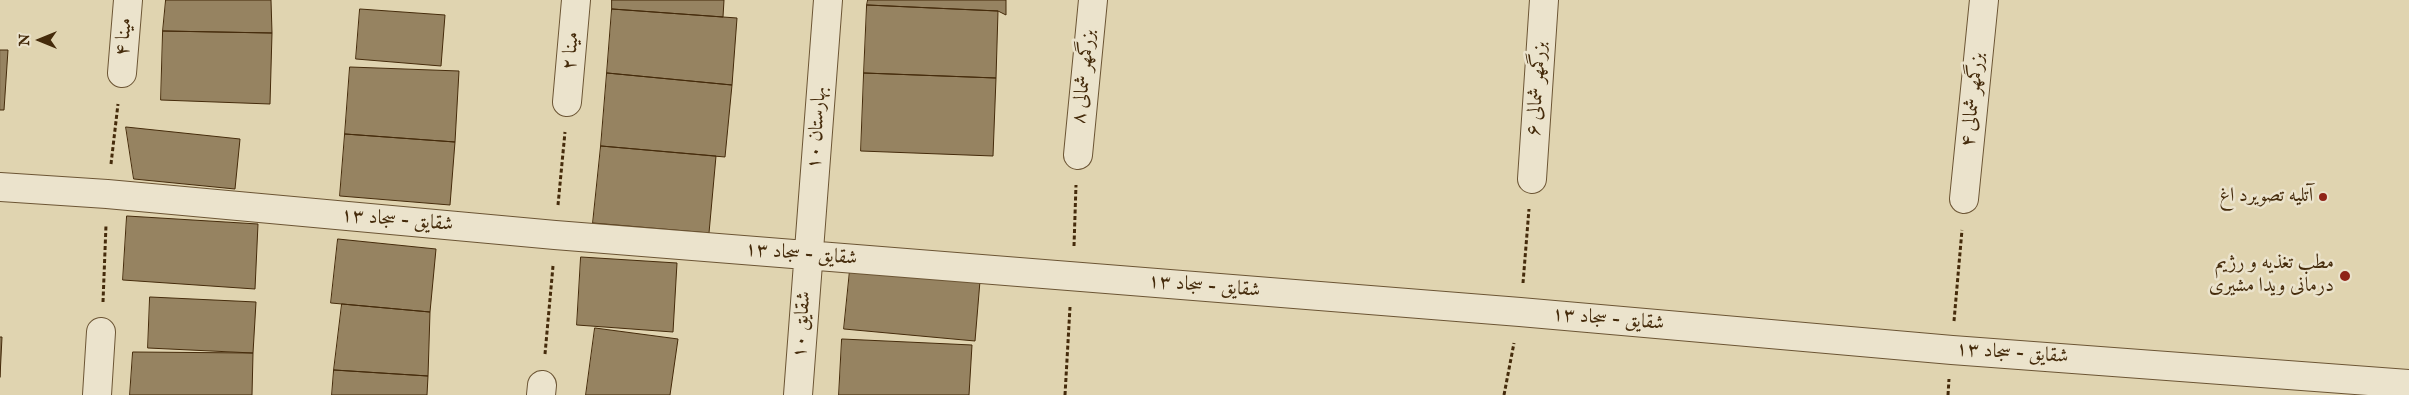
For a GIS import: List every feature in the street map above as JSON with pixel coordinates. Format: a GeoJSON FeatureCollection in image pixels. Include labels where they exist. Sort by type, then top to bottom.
{"type":"FeatureCollection","features":[{"type":"Feature","properties":{"kind":"street","name":"مینا ۴"},"geometry":{"type":"LineString","coordinates":[[122,73],[128,0]]}},
{"type":"Feature","properties":{"kind":"street","name":"مینا ۲"},"geometry":{"type":"LineString","coordinates":[[567,102],[576,0]]}},
{"type":"Feature","properties":{"kind":"street","name":"بهارستان ۱۰"},"geometry":{"type":"LineString","coordinates":[[808,255],[828,0]]}},
{"type":"Feature","properties":{"kind":"street","name":"بزرگمهر شمالی ۸"},"geometry":{"type":"LineString","coordinates":[[1078,154],[1093,0]]}},
{"type":"Feature","properties":{"kind":"street","name":"بزرگمهر شمالی ۶"},"geometry":{"type":"LineString","coordinates":[[1532,179],[1544,0]]}},
{"type":"Feature","properties":{"kind":"street","name":"بزرگمهر شمالی ۴"},"geometry":{"type":"LineString","coordinates":[[1964,199],[1984,0]]}},
{"type":"Feature","properties":{"kind":"street","name":"شقایق - سجاد ۱۳"},"geometry":{"type":"LineString","coordinates":[[0,187],[808,255],[1520,312],[1952,350],[2409,384]]}},
{"type":"Feature","properties":{"kind":"street","name":"شقایق ۱۰"},"geometry":{"type":"LineString","coordinates":[[798,395],[808,255]]}},
{"type":"Feature","properties":{"kind":"street"},"geometry":{"type":"LineString","coordinates":[[97,395],[101,332]]}},
{"type":"Feature","properties":{"kind":"path"},"geometry":{"type":"LineString","coordinates":[[1948,395],[1964,199]]}},
{"type":"Feature","properties":{"kind":"building"},"geometry":{"type":"Polygon","coordinates":[[[166,0],[271,0],[272,33],[163,31],[166,0]]]}},
{"type":"Feature","properties":{"kind":"building"},"geometry":{"type":"Polygon","coordinates":[[[612,0],[724,0],[723,17],[612,9],[612,0]]]}},
{"type":"Feature","properties":{"kind":"building"},"geometry":{"type":"Polygon","coordinates":[[[868,0],[1006,0],[1006,15],[998,11],[867,5],[868,0]]]}},
{"type":"Feature","properties":{"kind":"building"},"geometry":{"type":"Polygon","coordinates":[[[867,5],[998,11],[996,78],[864,73],[867,5]]]}},
{"type":"Feature","properties":{"kind":"building"},"geometry":{"type":"Polygon","coordinates":[[[360,9],[445,15],[441,66],[356,59],[360,9]]]}},
{"type":"Feature","properties":{"kind":"building"},"geometry":{"type":"Polygon","coordinates":[[[612,9],[737,18],[732,85],[607,73],[612,9]]]}},
{"type":"Feature","properties":{"kind":"building"},"geometry":{"type":"Polygon","coordinates":[[[163,31],[272,33],[270,104],[161,100],[163,31]]]}},
{"type":"Feature","properties":{"kind":"building"},"geometry":{"type":"Polygon","coordinates":[[[0,50],[8,50],[4,110],[0,110],[0,50]]]}},
{"type":"Feature","properties":{"kind":"building"},"geometry":{"type":"Polygon","coordinates":[[[350,67],[459,71],[455,142],[345,134],[350,67]]]}},
{"type":"Feature","properties":{"kind":"building"},"geometry":{"type":"Polygon","coordinates":[[[607,73],[732,85],[725,157],[601,146],[607,73]]]}},
{"type":"Feature","properties":{"kind":"building"},"geometry":{"type":"Polygon","coordinates":[[[864,73],[996,78],[993,156],[861,151],[864,73]]]}},
{"type":"Feature","properties":{"kind":"building"},"geometry":{"type":"Polygon","coordinates":[[[126,127],[240,139],[235,189],[134,179],[126,127]]]}},
{"type":"Feature","properties":{"kind":"building"},"geometry":{"type":"Polygon","coordinates":[[[345,134],[455,142],[450,205],[340,196],[345,134]]]}},
{"type":"Feature","properties":{"kind":"building"},"geometry":{"type":"Polygon","coordinates":[[[601,146],[716,156],[709,233],[593,223],[601,146]]]}},
{"type":"Feature","properties":{"kind":"building"},"geometry":{"type":"Polygon","coordinates":[[[127,216],[258,224],[255,289],[123,280],[127,216]]]}},
{"type":"Feature","properties":{"kind":"building"},"geometry":{"type":"Polygon","coordinates":[[[338,239],[436,249],[430,312],[331,303],[338,239]]]}},
{"type":"Feature","properties":{"kind":"building"},"geometry":{"type":"Polygon","coordinates":[[[581,257],[677,263],[673,332],[577,325],[581,257]]]}},
{"type":"Feature","properties":{"kind":"building"},"geometry":{"type":"Polygon","coordinates":[[[850,270],[980,281],[975,341],[844,329],[850,270]]]}},
{"type":"Feature","properties":{"kind":"building"},"geometry":{"type":"Polygon","coordinates":[[[150,297],[256,302],[253,353],[148,348],[150,297]]]}},
{"type":"Feature","properties":{"kind":"building"},"geometry":{"type":"Polygon","coordinates":[[[342,304],[430,312],[428,376],[334,370],[342,304]]]}},
{"type":"Feature","properties":{"kind":"building"},"geometry":{"type":"Polygon","coordinates":[[[595,328],[678,339],[670,395],[586,395],[595,328]]]}},
{"type":"Feature","properties":{"kind":"building"},"geometry":{"type":"Polygon","coordinates":[[[0,337],[2,337],[0,377],[0,337]]]}},
{"type":"Feature","properties":{"kind":"building"},"geometry":{"type":"Polygon","coordinates":[[[842,339],[972,345],[969,395],[839,395],[842,339]]]}},
{"type":"Feature","properties":{"kind":"building"},"geometry":{"type":"Polygon","coordinates":[[[133,352],[253,353],[252,395],[130,395],[133,352]]]}},
{"type":"Feature","properties":{"kind":"building"},"geometry":{"type":"Polygon","coordinates":[[[334,370],[428,376],[427,395],[332,395],[334,370]]]}},
{"type":"Feature","properties":{"kind":"place","name":"آتلیه تصویرد اغ"},"geometry":{"type":"Point","coordinates":[2323,197]}},
{"type":"Feature","properties":{"kind":"place","name":"مطب تغذیه و رژیم درمانی ویدا مشیری"},"geometry":{"type":"Point","coordinates":[2345,276]}}]}
